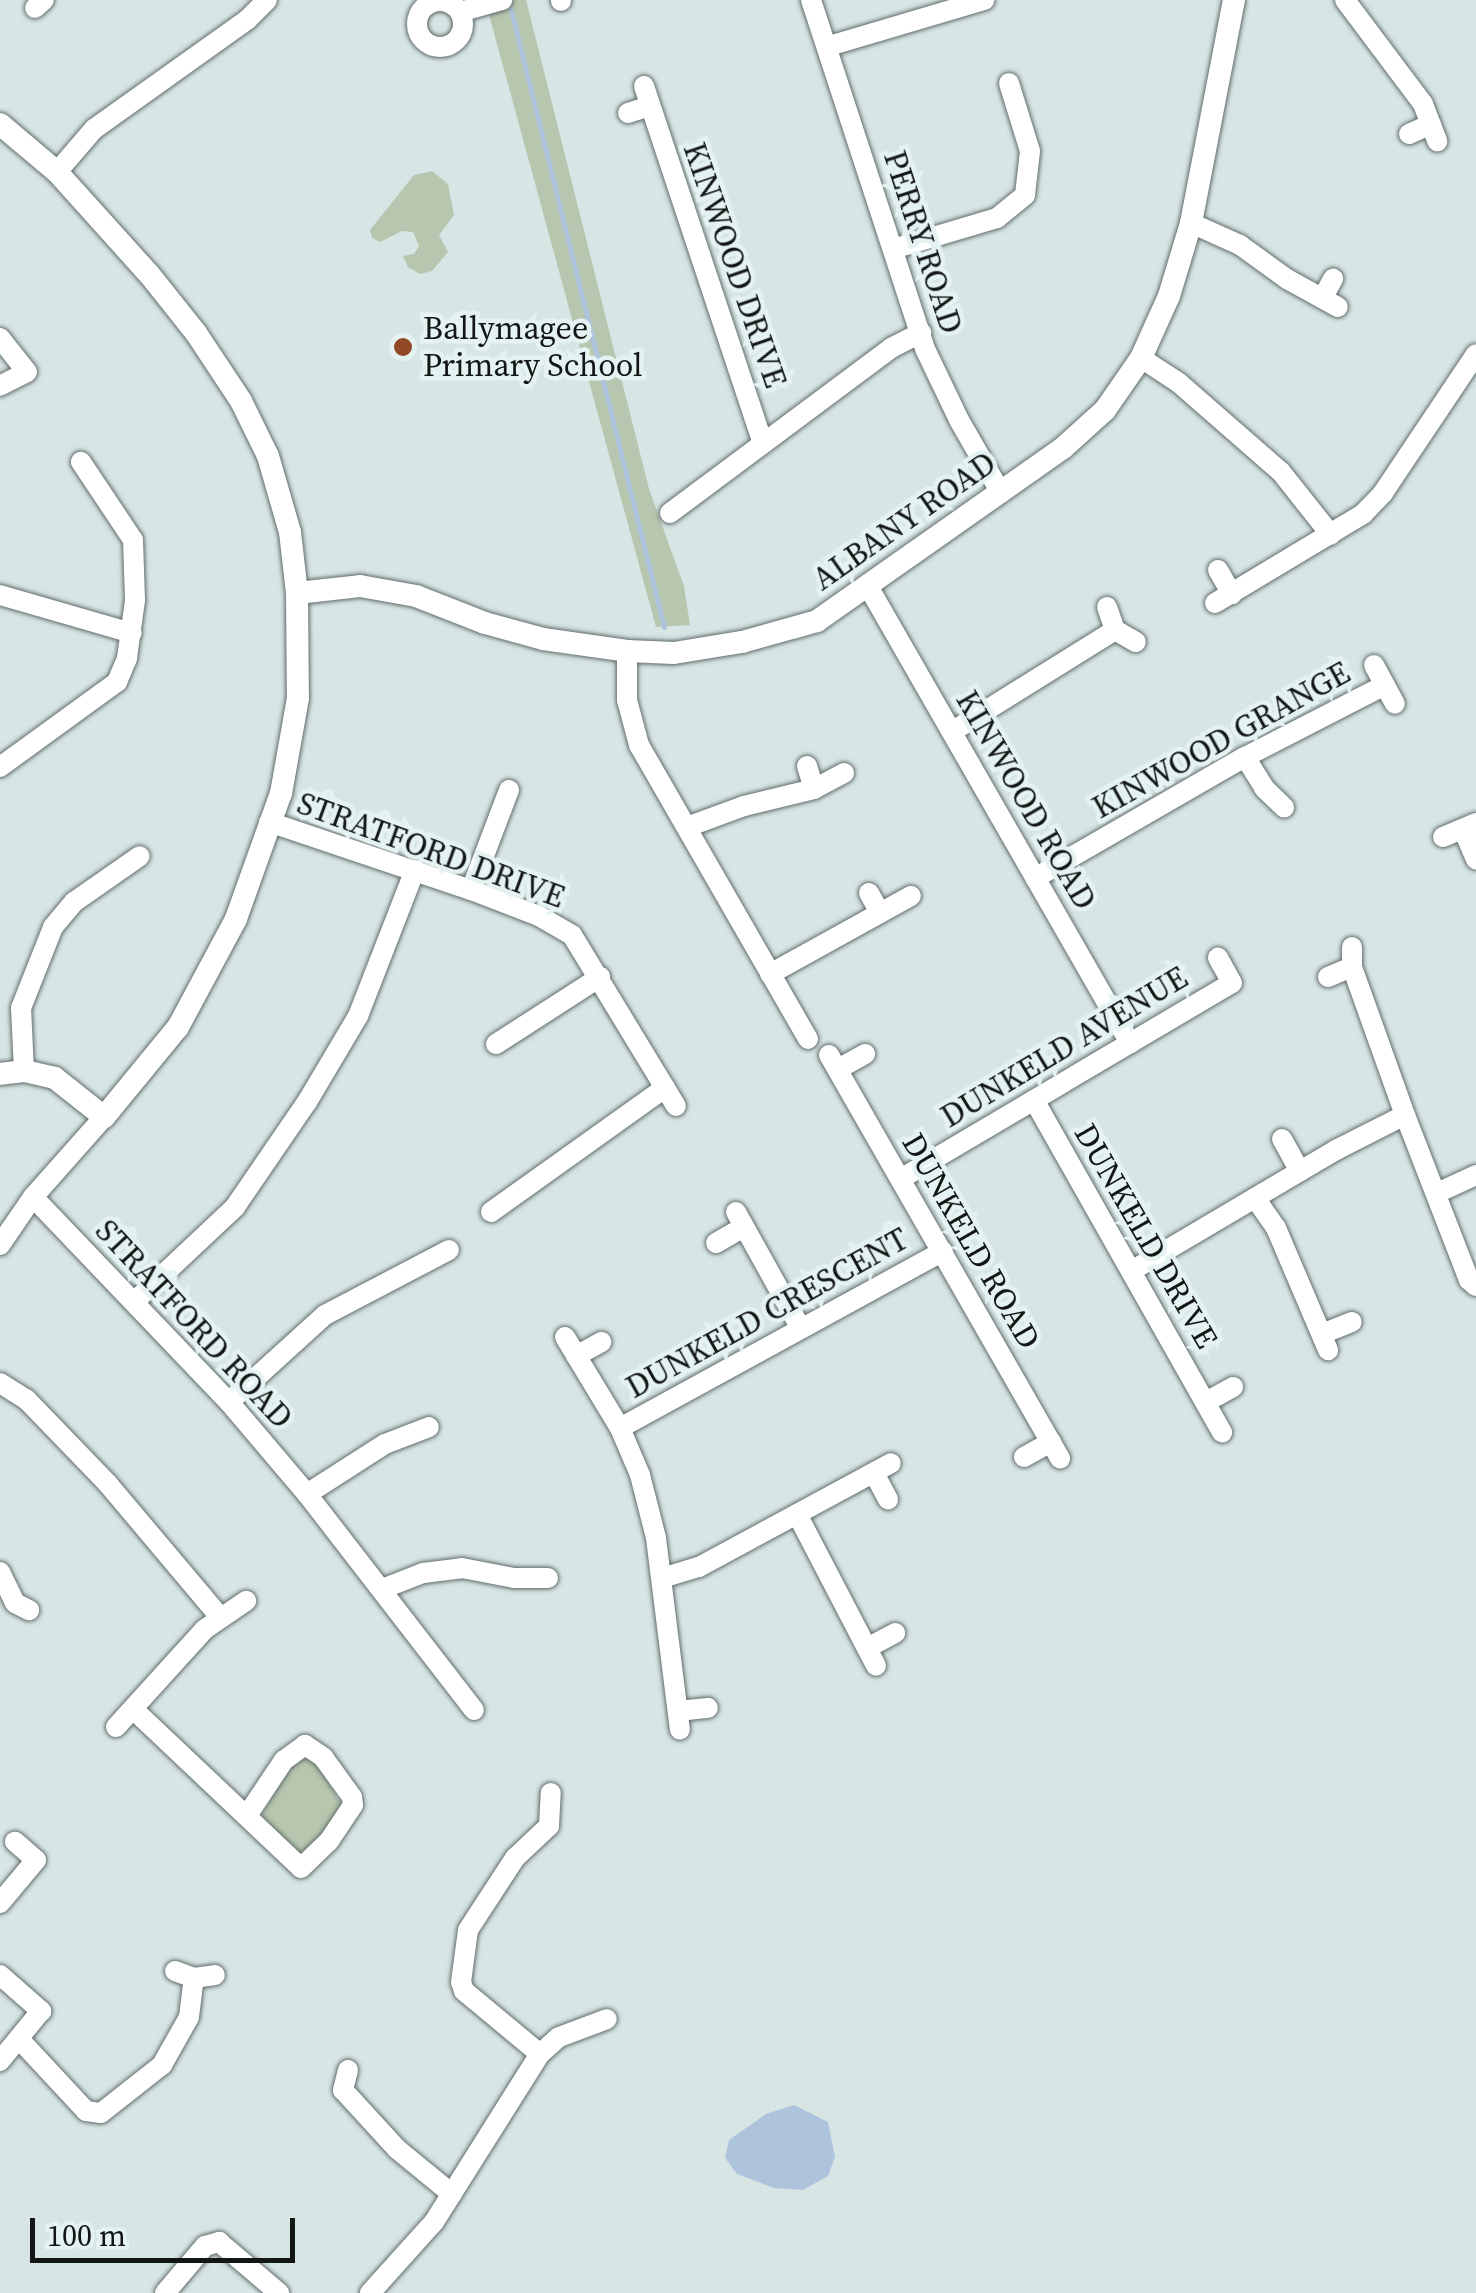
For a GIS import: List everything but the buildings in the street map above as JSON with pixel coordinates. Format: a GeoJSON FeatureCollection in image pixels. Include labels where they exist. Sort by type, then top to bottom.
{"type":"FeatureCollection","features":[{"type":"Feature","properties":{"kind":"street"},"geometry":{"type":"LineString","coordinates":[[58,172],[94,128],[247,20],[266,0]]}},
{"type":"Feature","properties":{"kind":"street"},"geometry":{"type":"LineString","coordinates":[[460,12],[502,0]]}},
{"type":"Feature","properties":{"kind":"street","name":"PERRY ROAD"},"geometry":{"type":"LineString","coordinates":[[811,0],[921,333],[959,420],[1001,492]]}},
{"type":"Feature","properties":{"kind":"street"},"geometry":{"type":"LineString","coordinates":[[829,46],[983,0]]}},
{"type":"Feature","properties":{"kind":"street","name":"ALBANY ROAD"},"geometry":{"type":"LineString","coordinates":[[297,593],[360,586],[416,596],[484,623],[543,639],[626,651],[674,653],[742,642],[818,621],[1063,448],[1105,410],[1142,358],[1168,296],[1191,222],[1234,0]]}},
{"type":"Feature","properties":{"kind":"street"},"geometry":{"type":"LineString","coordinates":[[1345,0],[1423,104],[1434,132],[1409,134]]}},
{"type":"Feature","properties":{"kind":"street"},"geometry":{"type":"LineString","coordinates":[[893,249],[998,218],[1025,195],[1030,151],[1009,83]]}},
{"type":"Feature","properties":{"kind":"street","name":"KINWOOD DRIVE"},"geometry":{"type":"LineString","coordinates":[[628,113],[647,96],[763,444]]}},
{"type":"Feature","properties":{"kind":"street"},"geometry":{"type":"LineString","coordinates":[[0,124],[58,172],[149,274],[231,382],[268,456],[290,532],[297,593],[298,698],[281,792],[236,919],[210,973],[178,1026],[33,1197],[0,1245]]}},
{"type":"Feature","properties":{"kind":"street"},"geometry":{"type":"LineString","coordinates":[[1191,222],[1240,244],[1287,279],[1331,294]]}},
{"type":"Feature","properties":{"kind":"street","name":"KINWOOD DRIVE"},"geometry":{"type":"LineString","coordinates":[[670,513],[892,348],[921,333]]}},
{"type":"Feature","properties":{"kind":"street"},"geometry":{"type":"LineString","coordinates":[[0,338],[27,372],[0,386]]}},
{"type":"Feature","properties":{"kind":"street"},"geometry":{"type":"LineString","coordinates":[[1142,358],[1180,384],[1256,450],[1331,535]]}},
{"type":"Feature","properties":{"kind":"street"},"geometry":{"type":"LineString","coordinates":[[1218,570],[1224,599],[1364,514],[1384,493],[1473,368]]}},
{"type":"Feature","properties":{"kind":"street"},"geometry":{"type":"LineString","coordinates":[[0,766],[117,682],[132,633],[133,540],[82,462]]}},
{"type":"Feature","properties":{"kind":"street","name":"KINWOOD ROAD"},"geometry":{"type":"LineString","coordinates":[[869,588],[1130,1043]]}},
{"type":"Feature","properties":{"kind":"street"},"geometry":{"type":"LineString","coordinates":[[0,594],[132,633]]}},
{"type":"Feature","properties":{"kind":"street"},"geometry":{"type":"LineString","coordinates":[[1107,607],[1115,630],[1136,642]]}},
{"type":"Feature","properties":{"kind":"street"},"geometry":{"type":"LineString","coordinates":[[953,730],[1115,630]]}},
{"type":"Feature","properties":{"kind":"street"},"geometry":{"type":"LineString","coordinates":[[626,651],[627,700],[639,745],[808,1040]]}},
{"type":"Feature","properties":{"kind":"street","name":"KINWOOD GRANGE"},"geometry":{"type":"LineString","coordinates":[[1035,878],[1245,757],[1390,694],[1374,665]]}},
{"type":"Feature","properties":{"kind":"street"},"geometry":{"type":"LineString","coordinates":[[1245,757],[1264,788],[1284,807]]}},
{"type":"Feature","properties":{"kind":"street"},"geometry":{"type":"LineString","coordinates":[[807,766],[814,789]]}},
{"type":"Feature","properties":{"kind":"street"},"geometry":{"type":"LineString","coordinates":[[686,827],[744,806],[814,789],[844,773]]}},
{"type":"Feature","properties":{"kind":"street"},"geometry":{"type":"LineString","coordinates":[[470,890],[508,790]]}},
{"type":"Feature","properties":{"kind":"street","name":"STRATFORD DRIVE"},"geometry":{"type":"LineString","coordinates":[[270,822],[470,890],[539,916],[572,935],[676,1106]]}},
{"type":"Feature","properties":{"kind":"street"},"geometry":{"type":"LineString","coordinates":[[1460,830],[1476,859]]}},
{"type":"Feature","properties":{"kind":"street"},"geometry":{"type":"LineString","coordinates":[[24,1071],[21,1008],[53,927],[74,902],[140,856]]}},
{"type":"Feature","properties":{"kind":"street"},"geometry":{"type":"LineString","coordinates":[[134,1302],[234,1206],[307,1102],[358,1016],[415,870]]}},
{"type":"Feature","properties":{"kind":"street"},"geometry":{"type":"LineString","coordinates":[[869,893],[880,913]]}},
{"type":"Feature","properties":{"kind":"street"},"geometry":{"type":"LineString","coordinates":[[770,974],[910,896]]}},
{"type":"Feature","properties":{"kind":"street"},"geometry":{"type":"LineString","coordinates":[[1328,977],[1352,957],[1468,1280],[1476,1286]]}},
{"type":"Feature","properties":{"kind":"street","name":"DUNKELD AVENUE"},"geometry":{"type":"LineString","coordinates":[[902,1178],[1232,983],[1218,958]]}},
{"type":"Feature","properties":{"kind":"street"},"geometry":{"type":"LineString","coordinates":[[496,1044],[600,977]]}},
{"type":"Feature","properties":{"kind":"street","name":"DUNKELD ROAD"},"geometry":{"type":"LineString","coordinates":[[866,1054],[833,1062],[1055,1451],[1024,1457]]}},
{"type":"Feature","properties":{"kind":"street"},"geometry":{"type":"LineString","coordinates":[[0,1074],[24,1071],[55,1078],[104,1117]]}},
{"type":"Feature","properties":{"kind":"street"},"geometry":{"type":"LineString","coordinates":[[490,1212],[664,1088]]}},
{"type":"Feature","properties":{"kind":"street","name":"DUNKELD DRIVE"},"geometry":{"type":"LineString","coordinates":[[1034,1100],[1222,1432]]}},
{"type":"Feature","properties":{"kind":"street"},"geometry":{"type":"LineString","coordinates":[[1133,1270],[1300,1171],[1406,1115]]}},
{"type":"Feature","properties":{"kind":"street"},"geometry":{"type":"LineString","coordinates":[[1282,1139],[1300,1171]]}},
{"type":"Feature","properties":{"kind":"street"},"geometry":{"type":"LineString","coordinates":[[1437,1192],[1476,1175]]}},
{"type":"Feature","properties":{"kind":"street","name":"STRATFORD ROAD"},"geometry":{"type":"LineString","coordinates":[[33,1197],[229,1402],[307,1494],[474,1710]]}},
{"type":"Feature","properties":{"kind":"street"},"geometry":{"type":"LineString","coordinates":[[1255,1198],[1276,1228],[1325,1341],[1352,1322]]}},
{"type":"Feature","properties":{"kind":"street"},"geometry":{"type":"LineString","coordinates":[[716,1243],[739,1220],[800,1327]]}},
{"type":"Feature","properties":{"kind":"street"},"geometry":{"type":"LineString","coordinates":[[229,1402],[325,1315],[450,1250]]}},
{"type":"Feature","properties":{"kind":"street","name":"DUNKELD CRESCENT"},"geometry":{"type":"LineString","coordinates":[[620,1428],[943,1252]]}},
{"type":"Feature","properties":{"kind":"street","name":"DUNKELD CRESCENT"},"geometry":{"type":"LineString","coordinates":[[601,1342],[571,1346],[620,1428],[640,1475],[662,1578],[679,1721],[708,1708]]}},
{"type":"Feature","properties":{"kind":"street"},"geometry":{"type":"LineString","coordinates":[[0,1383],[26,1399],[108,1484],[220,1618]]}},
{"type":"Feature","properties":{"kind":"street","name":"DUNKELD DRIVE"},"geometry":{"type":"LineString","coordinates":[[1206,1402],[1233,1387]]}},
{"type":"Feature","properties":{"kind":"street"},"geometry":{"type":"LineString","coordinates":[[307,1494],[385,1444],[429,1427]]}},
{"type":"Feature","properties":{"kind":"street"},"geometry":{"type":"LineString","coordinates":[[662,1578],[698,1567],[883,1468],[888,1499]]}},
{"type":"Feature","properties":{"kind":"street"},"geometry":{"type":"LineString","coordinates":[[797,1514],[871,1657],[895,1633]]}},
{"type":"Feature","properties":{"kind":"street"},"geometry":{"type":"LineString","coordinates":[[382,1589],[422,1572],[462,1568],[514,1578],[548,1578]]}},
{"type":"Feature","properties":{"kind":"street"},"geometry":{"type":"LineString","coordinates":[[0,1572],[15,1603],[29,1610]]}},
{"type":"Feature","properties":{"kind":"street"},"geometry":{"type":"LineString","coordinates":[[116,1728],[220,1618],[246,1601]]}},
{"type":"Feature","properties":{"kind":"street"},"geometry":{"type":"LineString","coordinates":[[133,1709],[301,1868],[349,1814],[352,1796],[315,1748],[305,1745],[284,1760],[248,1814]]}},
{"type":"Feature","properties":{"kind":"street"},"geometry":{"type":"LineString","coordinates":[[540,2054],[464,1991],[461,1982],[468,1930],[515,1858],[548,1826],[552,1793]]}},
{"type":"Feature","properties":{"kind":"street"},"geometry":{"type":"LineString","coordinates":[[0,1903],[36,1860],[16,1842]]}},
{"type":"Feature","properties":{"kind":"street"},"geometry":{"type":"LineString","coordinates":[[20,2040],[86,2110],[100,2113],[168,2056],[189,2017],[195,1975]]}},
{"type":"Feature","properties":{"kind":"street"},"geometry":{"type":"LineString","coordinates":[[0,1976],[41,2012],[0,2061]]}},
{"type":"Feature","properties":{"kind":"street"},"geometry":{"type":"LineString","coordinates":[[370,2293],[403,2262],[452,2194],[540,2054],[559,2037],[607,2019]]}},
{"type":"Feature","properties":{"kind":"street"},"geometry":{"type":"LineString","coordinates":[[348,2070],[344,2090],[397,2149],[452,2194]]}},
{"type":"Feature","properties":{"kind":"street"},"geometry":{"type":"LineString","coordinates":[[165,2293],[205,2246],[219,2242],[280,2293]]}},
{"type":"Feature","properties":{"kind":"green space"},"geometry":{"type":"Polygon","coordinates":[[[485,0],[526,0],[649,489],[684,586],[690,625],[656,627],[485,0]]]}},
{"type":"Feature","properties":{"kind":"green space"},"geometry":{"type":"Polygon","coordinates":[[[432,171],[448,184],[454,215],[439,235],[448,252],[432,271],[420,274],[408,267],[403,256],[414,254],[419,246],[413,232],[402,231],[380,242],[372,238],[370,230],[414,175],[432,171]]]}},
{"type":"Feature","properties":{"kind":"green space"},"geometry":{"type":"Polygon","coordinates":[[[304,1756],[314,1759],[341,1804],[336,1820],[301,1853],[294,1851],[262,1815],[292,1761],[304,1756]]]}},
{"type":"Feature","properties":{"kind":"water"},"geometry":{"type":"Polygon","coordinates":[[[794,2105],[828,2122],[835,2157],[828,2176],[803,2190],[774,2188],[737,2174],[725,2158],[729,2140],[766,2114],[794,2105]]]}},
{"type":"Feature","properties":{"kind":"waterway"},"geometry":{"type":"LineString","coordinates":[[509,2],[664,627]]}},
{"type":"Feature","properties":{"kind":"place","name":"Ballymagee Primary School"},"geometry":{"type":"Point","coordinates":[403,347]}}]}
